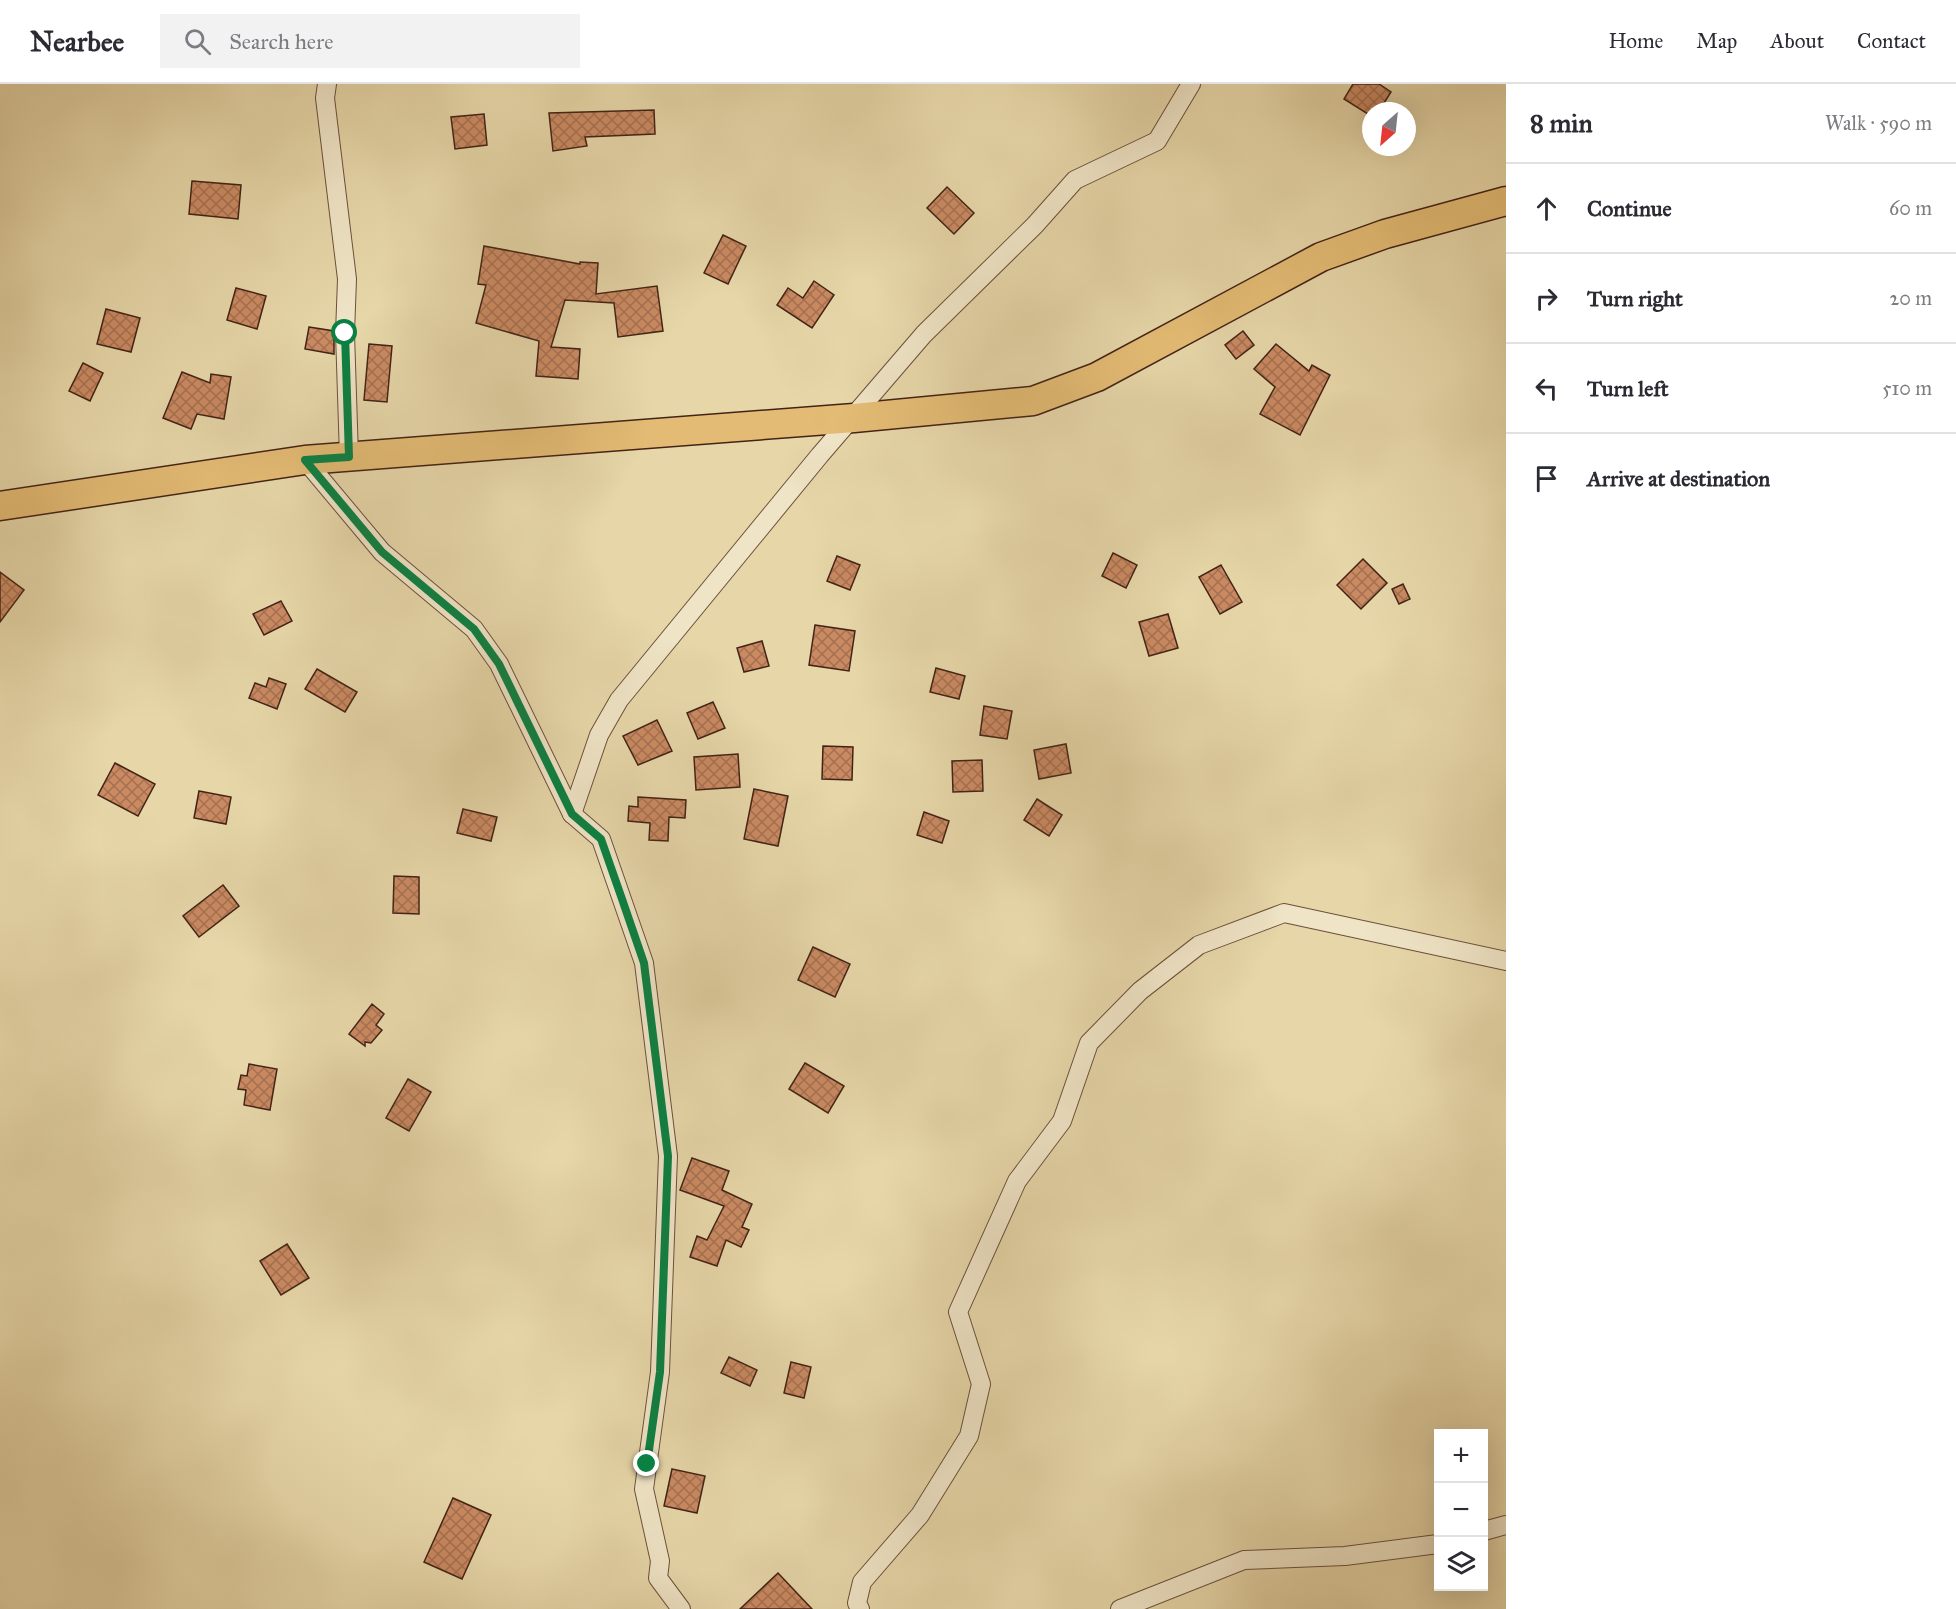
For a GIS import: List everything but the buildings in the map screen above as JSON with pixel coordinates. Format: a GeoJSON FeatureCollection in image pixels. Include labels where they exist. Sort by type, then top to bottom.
{"type":"FeatureCollection","features":[{"type":"Feature","properties":{"kind":"main road"},"geometry":{"type":"LineString","coordinates":[[0,506],[305,460],[854,418],[1033,401],[1097,377],[1321,257],[1384,234],[1506,201]]}},
{"type":"Feature","properties":{"kind":"street"},"geometry":{"type":"LineString","coordinates":[[327,84],[325,98],[347,279],[345,333],[349,457]]}},
{"type":"Feature","properties":{"kind":"street"},"geometry":{"type":"LineString","coordinates":[[572,814],[599,735],[619,700],[820,455],[924,334],[1035,225],[1075,180],[1157,141],[1191,84]]}},
{"type":"Feature","properties":{"kind":"street"},"geometry":{"type":"LineString","coordinates":[[305,460],[382,552],[474,629],[499,664],[572,814],[601,839],[644,963],[668,1156],[660,1372],[644,1489],[660,1561],[658,1578],[681,1609]]}},
{"type":"Feature","properties":{"kind":"street"},"geometry":{"type":"LineString","coordinates":[[860,1609],[857,1603],[862,1582],[920,1515],[969,1436],[981,1384],[958,1312],[1017,1181],[1062,1121],[1089,1043],[1133,999],[1199,945],[1284,913],[1506,961]]}},
{"type":"Feature","properties":{"kind":"street"},"geometry":{"type":"LineString","coordinates":[[1488,1530],[1506,1525]]}},
{"type":"Feature","properties":{"kind":"street"},"geometry":{"type":"LineString","coordinates":[[1120,1609],[1244,1560],[1345,1556],[1434,1545]]}},
{"type":"Feature","properties":{"kind":"route"},"geometry":{"type":"LineString","coordinates":[[345,333],[349,457],[305,460],[382,552],[474,629],[499,664],[572,814],[601,839],[644,963],[668,1156],[660,1372],[647,1464]]}}]}
